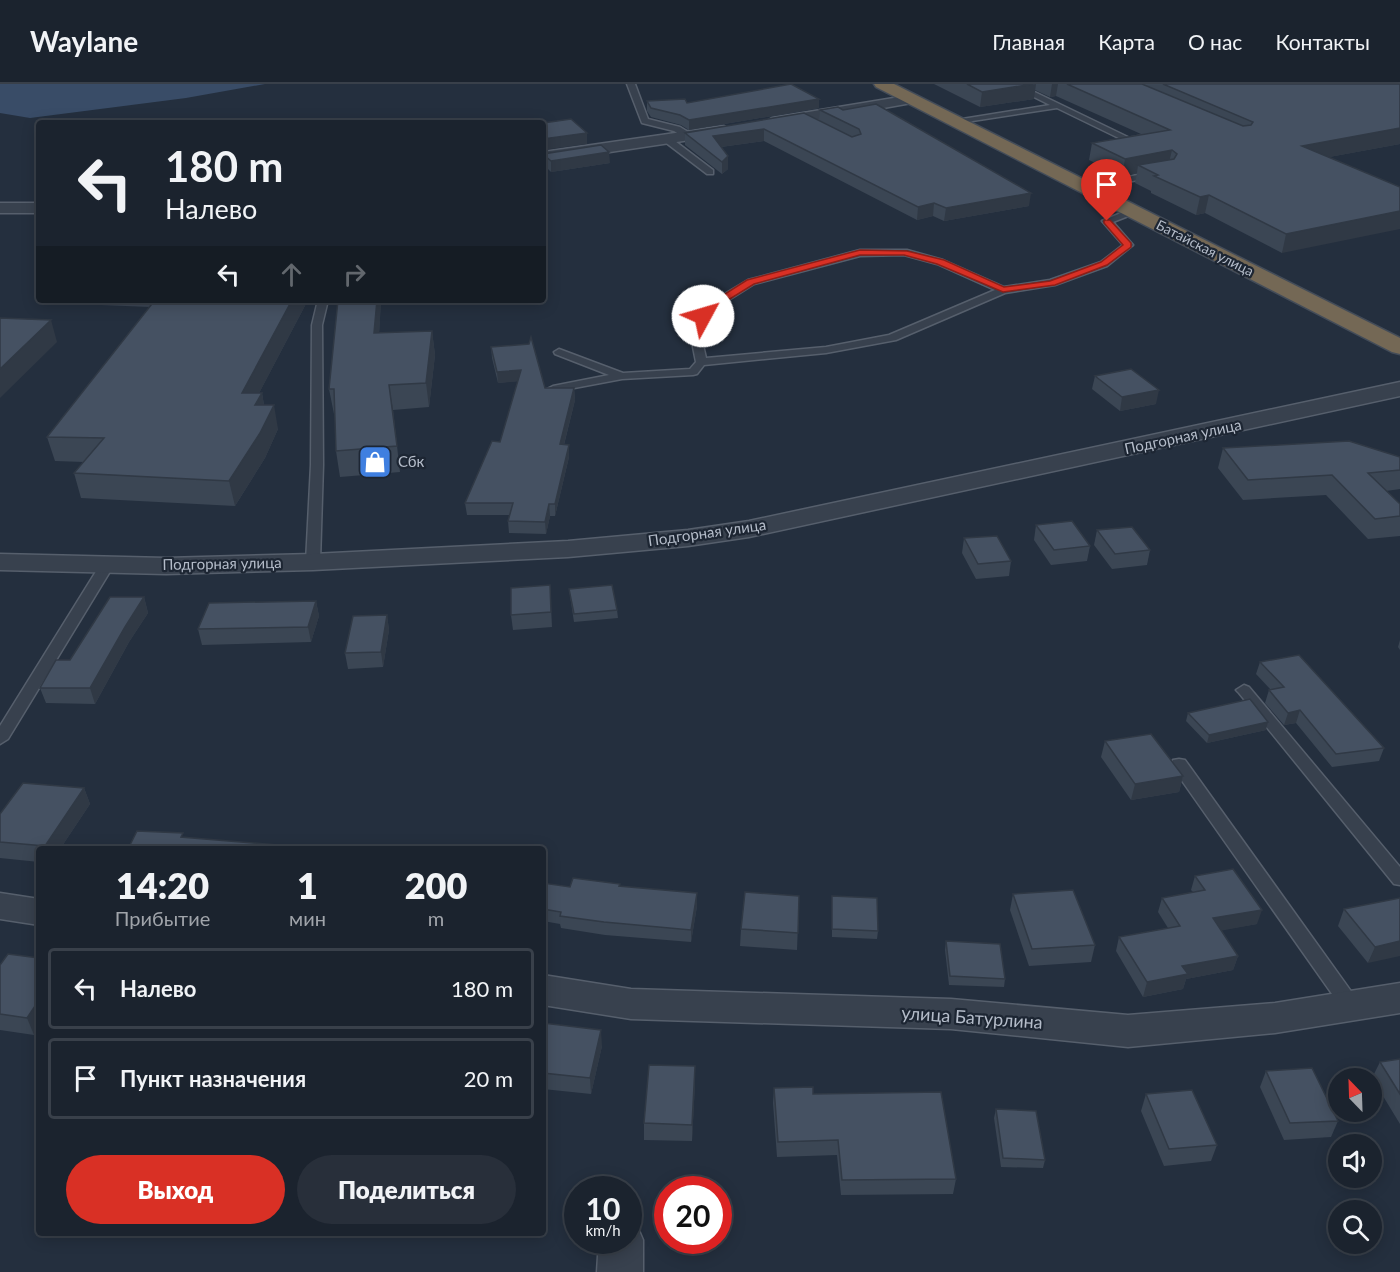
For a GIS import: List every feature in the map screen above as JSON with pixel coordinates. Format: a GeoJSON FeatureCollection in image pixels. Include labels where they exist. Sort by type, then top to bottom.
{"type":"FeatureCollection","features":[{"type":"Feature","properties":{"kind":"highway","name":"Батайская улица"},"geometry":{"type":"LineString","coordinates":[[882,84],[1400,347]]}},
{"type":"Feature","properties":{"kind":"street"},"geometry":{"type":"LineString","coordinates":[[758,125],[808,121],[912,99]]}},
{"type":"Feature","properties":{"kind":"street"},"geometry":{"type":"LineString","coordinates":[[546,157],[736,129]]}},
{"type":"Feature","properties":{"kind":"street"},"geometry":{"type":"LineString","coordinates":[[0,208],[36,208]]}},
{"type":"Feature","properties":{"kind":"street","name":"Подгорная улица"},"geometry":{"type":"LineString","coordinates":[[0,562],[107,565],[313,562],[568,549],[677,539],[749,529],[1400,389]]}},
{"type":"Feature","properties":{"kind":"street"},"geometry":{"type":"LineString","coordinates":[[0,906],[36,912]]}},
{"type":"Feature","properties":{"kind":"street","name":"улица Батурлина"},"geometry":{"type":"LineString","coordinates":[[546,990],[631,1004],[951,1014],[1128,1031],[1275,1018],[1400,998]]}},
{"type":"Feature","properties":{"kind":"street"},"geometry":{"type":"LineString","coordinates":[[620,1272],[621,1254]]}},
{"type":"Feature","properties":{"kind":"lane"},"geometry":{"type":"LineString","coordinates":[[631,84],[645,121],[677,129],[690,137]]}},
{"type":"Feature","properties":{"kind":"lane"},"geometry":{"type":"LineString","coordinates":[[1012,84],[1132,141]]}},
{"type":"Feature","properties":{"kind":"lane"},"geometry":{"type":"LineString","coordinates":[[956,122],[1058,106]]}},
{"type":"Feature","properties":{"kind":"lane"},"geometry":{"type":"LineString","coordinates":[[668,140],[710,172]]}},
{"type":"Feature","properties":{"kind":"lane"},"geometry":{"type":"LineString","coordinates":[[1085,187],[1167,172]]}},
{"type":"Feature","properties":{"kind":"lane"},"geometry":{"type":"LineString","coordinates":[[553,389],[622,376],[693,372],[701,362],[826,350],[892,338],[1003,290],[1052,284],[1104,264],[1128,245],[1107,221],[1133,211]]}},
{"type":"Feature","properties":{"kind":"lane"},"geometry":{"type":"LineString","coordinates":[[701,362],[694,327],[712,306],[751,282],[860,253],[904,252],[940,262],[1003,290]]}},
{"type":"Feature","properties":{"kind":"lane"},"geometry":{"type":"LineString","coordinates":[[313,562],[317,465],[317,325],[322,303]]}},
{"type":"Feature","properties":{"kind":"lane"},"geometry":{"type":"LineString","coordinates":[[560,352],[622,376]]}},
{"type":"Feature","properties":{"kind":"lane"},"geometry":{"type":"LineString","coordinates":[[0,739],[107,565]]}},
{"type":"Feature","properties":{"kind":"lane"},"geometry":{"type":"LineString","coordinates":[[1244,690],[1400,879]]}},
{"type":"Feature","properties":{"kind":"lane"},"geometry":{"type":"LineString","coordinates":[[1179,764],[1351,1006]]}},
{"type":"Feature","properties":{"kind":"water"},"geometry":{"type":"Polygon","coordinates":[[[0,84],[265,84],[186,98],[30,118],[0,113],[0,84]]]}},
{"type":"Feature","properties":{"kind":"building"},"geometry":{"type":"Polygon","coordinates":[[[791,84],[819,99],[689,120],[680,115],[651,108],[647,101],[685,99],[687,103],[791,84]]]}},
{"type":"Feature","properties":{"kind":"building"},"geometry":{"type":"Polygon","coordinates":[[[967,84],[1033,84],[982,92],[967,84]]]}},
{"type":"Feature","properties":{"kind":"building"},"geometry":{"type":"Polygon","coordinates":[[[1067,84],[1142,84],[1243,126],[1251,125],[1253,122],[1163,84],[1400,84],[1400,128],[1302,146],[1400,187],[1400,211],[1286,234],[1209,195],[1200,197],[1154,176],[1158,175],[1138,165],[1174,159],[1177,154],[1172,150],[1125,159],[1092,143],[1170,130],[1067,84]]]}},
{"type":"Feature","properties":{"kind":"building"},"geometry":{"type":"Polygon","coordinates":[[[876,104],[1031,193],[946,208],[934,203],[918,207],[764,129],[713,136],[728,156],[722,162],[685,133],[804,113],[852,137],[861,134],[859,129],[820,110],[838,107],[843,110],[876,104]]]}},
{"type":"Feature","properties":{"kind":"building"},"geometry":{"type":"Polygon","coordinates":[[[571,119],[587,133],[546,139],[546,123],[571,119]]]}},
{"type":"Feature","properties":{"kind":"building"},"geometry":{"type":"Polygon","coordinates":[[[601,145],[609,152],[551,161],[546,154],[601,145]]]}},
{"type":"Feature","properties":{"kind":"building"},"geometry":{"type":"Polygon","coordinates":[[[153,303],[290,303],[242,393],[262,393],[255,405],[274,405],[260,433],[229,481],[74,473],[104,438],[47,437],[153,303]]]}},
{"type":"Feature","properties":{"kind":"building"},"geometry":{"type":"Polygon","coordinates":[[[338,303],[377,303],[374,333],[432,331],[426,383],[389,385],[397,446],[336,451],[334,389],[329,389],[338,303]]]}},
{"type":"Feature","properties":{"kind":"building"},"geometry":{"type":"Polygon","coordinates":[[[0,318],[51,320],[0,369],[0,318]]]}},
{"type":"Feature","properties":{"kind":"building"},"geometry":{"type":"Polygon","coordinates":[[[531,337],[545,388],[574,388],[560,444],[569,445],[555,504],[549,504],[545,522],[508,521],[513,503],[465,503],[492,441],[500,442],[521,370],[497,372],[491,347],[529,344],[531,337]]]}},
{"type":"Feature","properties":{"kind":"building"},"geometry":{"type":"Polygon","coordinates":[[[1131,369],[1159,390],[1122,397],[1095,376],[1131,369]]]}},
{"type":"Feature","properties":{"kind":"building"},"geometry":{"type":"Polygon","coordinates":[[[1349,441],[1400,457],[1400,470],[1368,473],[1400,504],[1400,516],[1375,519],[1332,475],[1248,480],[1223,448],[1349,441]]]}},
{"type":"Feature","properties":{"kind":"building"},"geometry":{"type":"Polygon","coordinates":[[[1072,521],[1090,546],[1054,550],[1036,525],[1072,521]]]}},
{"type":"Feature","properties":{"kind":"building"},"geometry":{"type":"Polygon","coordinates":[[[1132,527],[1150,550],[1115,554],[1097,530],[1132,527]]]}},
{"type":"Feature","properties":{"kind":"building"},"geometry":{"type":"Polygon","coordinates":[[[997,536],[1011,561],[978,564],[964,538],[997,536]]]}},
{"type":"Feature","properties":{"kind":"building"},"geometry":{"type":"Polygon","coordinates":[[[550,585],[551,612],[511,615],[511,588],[550,585]]]}},
{"type":"Feature","properties":{"kind":"building"},"geometry":{"type":"Polygon","coordinates":[[[612,585],[617,610],[574,614],[569,589],[612,585]]]}},
{"type":"Feature","properties":{"kind":"building"},"geometry":{"type":"Polygon","coordinates":[[[110,597],[144,597],[90,688],[40,688],[56,660],[70,660],[110,597]]]}},
{"type":"Feature","properties":{"kind":"building"},"geometry":{"type":"Polygon","coordinates":[[[316,601],[308,627],[198,629],[209,603],[316,601]]]}},
{"type":"Feature","properties":{"kind":"building"},"geometry":{"type":"Polygon","coordinates":[[[387,615],[381,652],[345,653],[353,616],[387,615]]]}},
{"type":"Feature","properties":{"kind":"building"},"geometry":{"type":"Polygon","coordinates":[[[1299,655],[1384,748],[1336,754],[1300,710],[1288,713],[1269,690],[1284,687],[1260,662],[1299,655]]]}},
{"type":"Feature","properties":{"kind":"building"},"geometry":{"type":"Polygon","coordinates":[[[1250,699],[1268,722],[1209,735],[1188,713],[1250,699]]]}},
{"type":"Feature","properties":{"kind":"building"},"geometry":{"type":"Polygon","coordinates":[[[1151,734],[1183,776],[1135,784],[1105,741],[1151,734]]]}},
{"type":"Feature","properties":{"kind":"building"},"geometry":{"type":"Polygon","coordinates":[[[23,783],[84,788],[45,846],[0,842],[0,814],[23,783]]]}},
{"type":"Feature","properties":{"kind":"building"},"geometry":{"type":"Polygon","coordinates":[[[137,831],[183,833],[181,837],[290,846],[130,846],[137,831]]]}},
{"type":"Feature","properties":{"kind":"building"},"geometry":{"type":"Polygon","coordinates":[[[1233,869],[1262,910],[1213,918],[1238,956],[1182,966],[1188,974],[1147,982],[1119,937],[1180,926],[1162,898],[1205,890],[1195,876],[1233,869]]]}},
{"type":"Feature","properties":{"kind":"building"},"geometry":{"type":"Polygon","coordinates":[[[573,878],[620,884],[619,886],[697,893],[691,930],[560,916],[561,912],[546,910],[546,883],[570,887],[573,878]]]}},
{"type":"Feature","properties":{"kind":"building"},"geometry":{"type":"Polygon","coordinates":[[[1073,890],[1095,945],[1032,949],[1013,894],[1073,890]]]}},
{"type":"Feature","properties":{"kind":"building"},"geometry":{"type":"Polygon","coordinates":[[[745,892],[799,896],[798,933],[741,929],[745,892]]]}},
{"type":"Feature","properties":{"kind":"building"},"geometry":{"type":"Polygon","coordinates":[[[832,896],[877,898],[878,931],[832,929],[832,896]]]}},
{"type":"Feature","properties":{"kind":"building"},"geometry":{"type":"Polygon","coordinates":[[[1400,898],[1400,941],[1375,947],[1344,909],[1400,898]]]}},
{"type":"Feature","properties":{"kind":"building"},"geometry":{"type":"Polygon","coordinates":[[[946,941],[1000,944],[1005,979],[950,976],[946,941]]]}},
{"type":"Feature","properties":{"kind":"building"},"geometry":{"type":"Polygon","coordinates":[[[8,954],[36,958],[36,1004],[27,1018],[0,1014],[0,965],[8,954]]]}},
{"type":"Feature","properties":{"kind":"building"},"geometry":{"type":"Polygon","coordinates":[[[546,1023],[601,1030],[590,1078],[546,1073],[546,1023]]]}},
{"type":"Feature","properties":{"kind":"building"},"geometry":{"type":"Polygon","coordinates":[[[1400,1059],[1400,1094],[1380,1062],[1400,1059]]]}},
{"type":"Feature","properties":{"kind":"building"},"geometry":{"type":"Polygon","coordinates":[[[649,1065],[695,1066],[692,1125],[644,1123],[649,1065]]]}},
{"type":"Feature","properties":{"kind":"building"},"geometry":{"type":"Polygon","coordinates":[[[1312,1068],[1328,1101],[1328,1121],[1290,1123],[1266,1071],[1312,1068]]]}},
{"type":"Feature","properties":{"kind":"building"},"geometry":{"type":"Polygon","coordinates":[[[813,1087],[813,1094],[941,1092],[956,1179],[842,1180],[838,1140],[778,1142],[774,1088],[813,1087]]]}},
{"type":"Feature","properties":{"kind":"building"},"geometry":{"type":"Polygon","coordinates":[[[1192,1090],[1217,1145],[1169,1149],[1146,1094],[1192,1090]]]}},
{"type":"Feature","properties":{"kind":"building"},"geometry":{"type":"Polygon","coordinates":[[[996,1109],[1036,1111],[1045,1160],[1003,1158],[996,1109]]]}},
{"type":"Feature","properties":{"kind":"place","name":"Сбк"},"geometry":{"type":"Point","coordinates":[375,462]}},
{"type":"Feature","properties":{"kind":"route"},"geometry":{"type":"LineString","coordinates":[[703,316],[712,306],[751,282],[860,253],[904,252],[940,262],[1003,290],[1052,284],[1104,264],[1128,245],[1107,221]]}}]}
